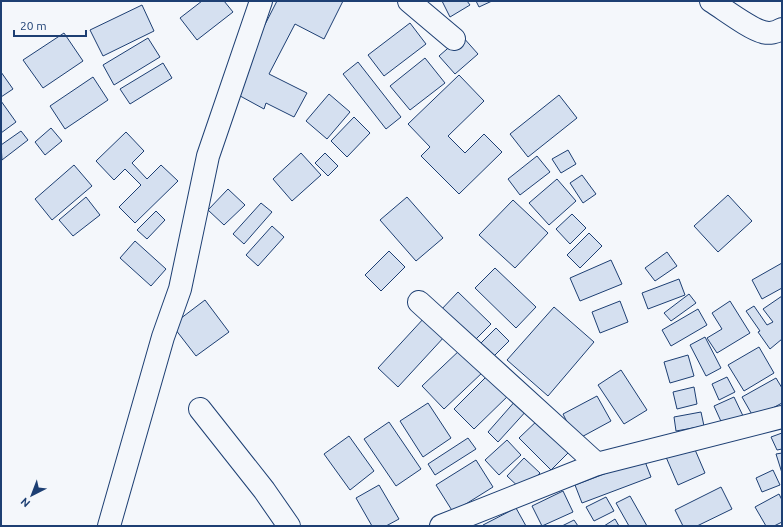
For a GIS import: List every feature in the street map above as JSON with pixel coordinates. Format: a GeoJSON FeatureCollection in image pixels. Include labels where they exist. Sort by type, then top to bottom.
{"type":"FeatureCollection","features":[{"type":"Feature","properties":{"kind":"street"},"geometry":{"type":"LineString","coordinates":[[109,526],[163,337],[180,289],[208,156],[260,1]]}},
{"type":"Feature","properties":{"kind":"street"},"geometry":{"type":"LineString","coordinates":[[410,1],[454,39]]}},
{"type":"Feature","properties":{"kind":"street"},"geometry":{"type":"LineString","coordinates":[[711,1],[754,28],[764,32],[770,33],[782,29]]}},
{"type":"Feature","properties":{"kind":"street"},"geometry":{"type":"LineString","coordinates":[[419,302],[596,464]]}},
{"type":"Feature","properties":{"kind":"street"},"geometry":{"type":"LineString","coordinates":[[200,409],[264,490],[289,526]]}},
{"type":"Feature","properties":{"kind":"street"},"geometry":{"type":"LineString","coordinates":[[441,526],[596,464],[782,416]]}},
{"type":"Feature","properties":{"kind":"building"},"geometry":{"type":"Polygon","coordinates":[[[202,1],[224,1],[233,12],[197,40],[180,18],[202,1]]]}},
{"type":"Feature","properties":{"kind":"building"},"geometry":{"type":"Polygon","coordinates":[[[277,1],[343,1],[324,39],[295,24],[269,74],[307,93],[294,117],[266,103],[264,109],[231,91],[277,1]]]}},
{"type":"Feature","properties":{"kind":"building"},"geometry":{"type":"Polygon","coordinates":[[[442,1],[467,1],[470,5],[450,17],[442,1]]]}},
{"type":"Feature","properties":{"kind":"building"},"geometry":{"type":"Polygon","coordinates":[[[476,1],[492,1],[479,7],[476,1]]]}},
{"type":"Feature","properties":{"kind":"building"},"geometry":{"type":"Polygon","coordinates":[[[142,5],[154,31],[103,56],[90,30],[142,5]]]}},
{"type":"Feature","properties":{"kind":"building"},"geometry":{"type":"Polygon","coordinates":[[[410,23],[426,44],[384,76],[368,55],[410,23]]]}},
{"type":"Feature","properties":{"kind":"building"},"geometry":{"type":"Polygon","coordinates":[[[64,33],[83,61],[43,88],[23,60],[64,33]]]}},
{"type":"Feature","properties":{"kind":"building"},"geometry":{"type":"Polygon","coordinates":[[[462,36],[478,54],[455,74],[439,56],[462,36]]]}},
{"type":"Feature","properties":{"kind":"building"},"geometry":{"type":"Polygon","coordinates":[[[148,38],[160,57],[114,85],[103,65],[148,38]]]}},
{"type":"Feature","properties":{"kind":"building"},"geometry":{"type":"Polygon","coordinates":[[[425,58],[445,83],[410,110],[390,86],[425,58]]]}},
{"type":"Feature","properties":{"kind":"building"},"geometry":{"type":"Polygon","coordinates":[[[358,62],[401,117],[386,129],[343,74],[358,62]]]}},
{"type":"Feature","properties":{"kind":"building"},"geometry":{"type":"Polygon","coordinates":[[[163,63],[172,78],[130,104],[120,89],[163,63]]]}},
{"type":"Feature","properties":{"kind":"building"},"geometry":{"type":"Polygon","coordinates":[[[1,72],[13,89],[1,97],[1,72]]]}},
{"type":"Feature","properties":{"kind":"building"},"geometry":{"type":"Polygon","coordinates":[[[459,75],[484,101],[448,136],[465,153],[484,134],[502,152],[459,194],[421,156],[430,147],[408,124],[459,75]]]}},
{"type":"Feature","properties":{"kind":"building"},"geometry":{"type":"Polygon","coordinates":[[[93,77],[108,100],[65,129],[50,106],[93,77]]]}},
{"type":"Feature","properties":{"kind":"building"},"geometry":{"type":"Polygon","coordinates":[[[329,94],[350,112],[327,139],[306,121],[329,94]]]}},
{"type":"Feature","properties":{"kind":"building"},"geometry":{"type":"Polygon","coordinates":[[[559,95],[577,118],[528,157],[510,134],[559,95]]]}},
{"type":"Feature","properties":{"kind":"building"},"geometry":{"type":"Polygon","coordinates":[[[1,101],[16,122],[1,133],[1,101]]]}},
{"type":"Feature","properties":{"kind":"building"},"geometry":{"type":"Polygon","coordinates":[[[354,117],[370,133],[347,157],[331,141],[354,117]]]}},
{"type":"Feature","properties":{"kind":"building"},"geometry":{"type":"Polygon","coordinates":[[[51,128],[62,141],[45,155],[35,142],[51,128]]]}},
{"type":"Feature","properties":{"kind":"building"},"geometry":{"type":"Polygon","coordinates":[[[21,131],[28,140],[2,160],[1,145],[21,131]]]}},
{"type":"Feature","properties":{"kind":"building"},"geometry":{"type":"Polygon","coordinates":[[[126,132],[144,151],[132,163],[147,179],[161,165],[178,181],[135,223],[119,207],[141,185],[125,169],[114,180],[96,161],[126,132]]]}},
{"type":"Feature","properties":{"kind":"building"},"geometry":{"type":"Polygon","coordinates":[[[568,150],[576,164],[561,173],[552,159],[568,150]]]}},
{"type":"Feature","properties":{"kind":"building"},"geometry":{"type":"Polygon","coordinates":[[[301,153],[321,175],[292,201],[273,179],[301,153]]]}},
{"type":"Feature","properties":{"kind":"building"},"geometry":{"type":"Polygon","coordinates":[[[325,153],[338,166],[328,176],[315,163],[325,153]]]}},
{"type":"Feature","properties":{"kind":"building"},"geometry":{"type":"Polygon","coordinates":[[[537,156],[550,172],[520,195],[508,179],[537,156]]]}},
{"type":"Feature","properties":{"kind":"building"},"geometry":{"type":"Polygon","coordinates":[[[74,165],[92,186],[52,220],[35,199],[74,165]]]}},
{"type":"Feature","properties":{"kind":"building"},"geometry":{"type":"Polygon","coordinates":[[[582,175],[596,194],[583,203],[570,183],[582,175]]]}},
{"type":"Feature","properties":{"kind":"building"},"geometry":{"type":"Polygon","coordinates":[[[557,179],[576,201],[549,225],[529,203],[557,179]]]}},
{"type":"Feature","properties":{"kind":"building"},"geometry":{"type":"Polygon","coordinates":[[[228,189],[245,205],[224,225],[208,210],[228,189]]]}},
{"type":"Feature","properties":{"kind":"building"},"geometry":{"type":"Polygon","coordinates":[[[728,195],[752,221],[718,252],[694,226],[728,195]]]}},
{"type":"Feature","properties":{"kind":"building"},"geometry":{"type":"Polygon","coordinates":[[[86,197],[100,215],[73,236],[59,220],[86,197]]]}},
{"type":"Feature","properties":{"kind":"building"},"geometry":{"type":"Polygon","coordinates":[[[407,197],[443,238],[416,261],[380,220],[407,197]]]}},
{"type":"Feature","properties":{"kind":"building"},"geometry":{"type":"Polygon","coordinates":[[[513,200],[548,233],[515,268],[479,235],[513,200]]]}},
{"type":"Feature","properties":{"kind":"building"},"geometry":{"type":"Polygon","coordinates":[[[261,203],[272,212],[244,244],[233,234],[261,203]]]}},
{"type":"Feature","properties":{"kind":"building"},"geometry":{"type":"Polygon","coordinates":[[[156,211],[165,220],[147,239],[137,230],[156,211]]]}},
{"type":"Feature","properties":{"kind":"building"},"geometry":{"type":"Polygon","coordinates":[[[572,214],[586,228],[570,244],[556,229],[572,214]]]}},
{"type":"Feature","properties":{"kind":"building"},"geometry":{"type":"Polygon","coordinates":[[[272,226],[284,237],[258,266],[246,255],[272,226]]]}},
{"type":"Feature","properties":{"kind":"building"},"geometry":{"type":"Polygon","coordinates":[[[589,233],[602,246],[580,268],[567,255],[589,233]]]}},
{"type":"Feature","properties":{"kind":"building"},"geometry":{"type":"Polygon","coordinates":[[[135,241],[166,269],[151,286],[120,258],[135,241]]]}},
{"type":"Feature","properties":{"kind":"building"},"geometry":{"type":"Polygon","coordinates":[[[389,251],[405,267],[381,291],[365,275],[389,251]]]}},
{"type":"Feature","properties":{"kind":"building"},"geometry":{"type":"Polygon","coordinates":[[[667,252],[677,266],[655,281],[645,268],[667,252]]]}},
{"type":"Feature","properties":{"kind":"building"},"geometry":{"type":"Polygon","coordinates":[[[611,260],[622,284],[580,301],[570,278],[611,260]]]}},
{"type":"Feature","properties":{"kind":"building"},"geometry":{"type":"Polygon","coordinates":[[[782,263],[782,288],[762,299],[752,280],[782,263]]]}},
{"type":"Feature","properties":{"kind":"building"},"geometry":{"type":"Polygon","coordinates":[[[495,268],[536,307],[516,328],[475,288],[495,268]]]}},
{"type":"Feature","properties":{"kind":"building"},"geometry":{"type":"Polygon","coordinates":[[[679,279],[685,295],[648,309],[642,293],[679,279]]]}},
{"type":"Feature","properties":{"kind":"building"},"geometry":{"type":"Polygon","coordinates":[[[458,292],[491,324],[472,343],[439,312],[458,292]]]}},
{"type":"Feature","properties":{"kind":"building"},"geometry":{"type":"Polygon","coordinates":[[[689,294],[696,303],[671,321],[664,313],[689,294]]]}},
{"type":"Feature","properties":{"kind":"building"},"geometry":{"type":"Polygon","coordinates":[[[782,296],[782,339],[770,349],[746,311],[754,306],[767,325],[773,322],[763,309],[782,296]]]}},
{"type":"Feature","properties":{"kind":"building"},"geometry":{"type":"Polygon","coordinates":[[[205,300],[229,332],[196,356],[172,325],[205,300]]]}},
{"type":"Feature","properties":{"kind":"building"},"geometry":{"type":"Polygon","coordinates":[[[620,301],[628,322],[600,333],[592,312],[620,301]]]}},
{"type":"Feature","properties":{"kind":"building"},"geometry":{"type":"Polygon","coordinates":[[[730,301],[750,333],[717,353],[707,338],[722,329],[712,313],[730,301]]]}},
{"type":"Feature","properties":{"kind":"building"},"geometry":{"type":"Polygon","coordinates":[[[554,307],[594,342],[548,396],[507,360],[554,307]]]}},
{"type":"Feature","properties":{"kind":"building"},"geometry":{"type":"Polygon","coordinates":[[[698,309],[707,325],[671,346],[662,330],[698,309]]]}},
{"type":"Feature","properties":{"kind":"building"},"geometry":{"type":"Polygon","coordinates":[[[425,317],[445,336],[398,387],[378,368],[425,317]]]}},
{"type":"Feature","properties":{"kind":"building"},"geometry":{"type":"Polygon","coordinates":[[[496,328],[509,341],[491,359],[478,346],[496,328]]]}},
{"type":"Feature","properties":{"kind":"building"},"geometry":{"type":"Polygon","coordinates":[[[705,337],[721,368],[706,376],[690,345],[705,337]]]}},
{"type":"Feature","properties":{"kind":"building"},"geometry":{"type":"Polygon","coordinates":[[[759,347],[774,373],[744,391],[728,365],[759,347]]]}},
{"type":"Feature","properties":{"kind":"building"},"geometry":{"type":"Polygon","coordinates":[[[462,348],[484,371],[444,409],[422,386],[462,348]]]}},
{"type":"Feature","properties":{"kind":"building"},"geometry":{"type":"Polygon","coordinates":[[[688,355],[694,376],[670,383],[664,362],[688,355]]]}},
{"type":"Feature","properties":{"kind":"building"},"geometry":{"type":"Polygon","coordinates":[[[621,370],[647,410],[624,424],[598,385],[621,370]]]}},
{"type":"Feature","properties":{"kind":"building"},"geometry":{"type":"Polygon","coordinates":[[[490,373],[511,393],[474,429],[454,409],[490,373]]]}},
{"type":"Feature","properties":{"kind":"building"},"geometry":{"type":"Polygon","coordinates":[[[727,377],[735,392],[719,400],[712,384],[727,377]]]}},
{"type":"Feature","properties":{"kind":"building"},"geometry":{"type":"Polygon","coordinates":[[[776,378],[782,388],[782,403],[754,418],[742,397],[776,378]]]}},
{"type":"Feature","properties":{"kind":"building"},"geometry":{"type":"Polygon","coordinates":[[[694,387],[697,404],[677,409],[673,392],[694,387]]]}},
{"type":"Feature","properties":{"kind":"building"},"geometry":{"type":"Polygon","coordinates":[[[597,396],[611,421],[576,440],[563,414],[597,396]]]}},
{"type":"Feature","properties":{"kind":"building"},"geometry":{"type":"Polygon","coordinates":[[[734,397],[744,418],[724,428],[714,406],[734,397]]]}},
{"type":"Feature","properties":{"kind":"building"},"geometry":{"type":"Polygon","coordinates":[[[517,399],[528,409],[498,442],[488,432],[517,399]]]}},
{"type":"Feature","properties":{"kind":"building"},"geometry":{"type":"Polygon","coordinates":[[[428,403],[451,438],[423,457],[400,421],[428,403]]]}},
{"type":"Feature","properties":{"kind":"building"},"geometry":{"type":"Polygon","coordinates":[[[701,412],[704,426],[676,431],[674,417],[701,412]]]}},
{"type":"Feature","properties":{"kind":"building"},"geometry":{"type":"Polygon","coordinates":[[[540,418],[572,449],[551,470],[519,438],[540,418]]]}},
{"type":"Feature","properties":{"kind":"building"},"geometry":{"type":"Polygon","coordinates":[[[389,422],[421,469],[396,486],[364,439],[389,422]]]}},
{"type":"Feature","properties":{"kind":"building"},"geometry":{"type":"Polygon","coordinates":[[[782,433],[782,449],[777,450],[771,437],[782,433]]]}},
{"type":"Feature","properties":{"kind":"building"},"geometry":{"type":"Polygon","coordinates":[[[349,436],[374,471],[350,490],[324,454],[349,436]]]}},
{"type":"Feature","properties":{"kind":"building"},"geometry":{"type":"Polygon","coordinates":[[[468,438],[476,449],[435,475],[428,464],[468,438]]]}},
{"type":"Feature","properties":{"kind":"building"},"geometry":{"type":"Polygon","coordinates":[[[507,440],[521,455],[499,475],[485,460],[507,440]]]}},
{"type":"Feature","properties":{"kind":"building"},"geometry":{"type":"Polygon","coordinates":[[[693,445],[705,473],[678,485],[666,457],[693,445]]]}},
{"type":"Feature","properties":{"kind":"building"},"geometry":{"type":"Polygon","coordinates":[[[782,453],[782,473],[776,454],[782,453]]]}},
{"type":"Feature","properties":{"kind":"building"},"geometry":{"type":"Polygon","coordinates":[[[524,458],[540,473],[523,491],[507,476],[524,458]]]}},
{"type":"Feature","properties":{"kind":"building"},"geometry":{"type":"Polygon","coordinates":[[[644,459],[651,477],[582,503],[575,485],[644,459]]]}},
{"type":"Feature","properties":{"kind":"building"},"geometry":{"type":"Polygon","coordinates":[[[476,460],[493,487],[453,512],[436,485],[476,460]]]}},
{"type":"Feature","properties":{"kind":"building"},"geometry":{"type":"Polygon","coordinates":[[[773,470],[780,485],[762,492],[756,478],[773,470]]]}},
{"type":"Feature","properties":{"kind":"building"},"geometry":{"type":"Polygon","coordinates":[[[379,485],[399,519],[386,526],[372,526],[356,498],[379,485]]]}},
{"type":"Feature","properties":{"kind":"building"},"geometry":{"type":"Polygon","coordinates":[[[721,487],[732,509],[697,526],[683,526],[675,510],[721,487]]]}},
{"type":"Feature","properties":{"kind":"building"},"geometry":{"type":"Polygon","coordinates":[[[563,491],[573,512],[542,526],[532,506],[563,491]]]}},
{"type":"Feature","properties":{"kind":"building"},"geometry":{"type":"Polygon","coordinates":[[[779,494],[782,500],[782,522],[774,526],[766,526],[755,507],[779,494]]]}},
{"type":"Feature","properties":{"kind":"building"},"geometry":{"type":"Polygon","coordinates":[[[630,496],[647,526],[629,526],[616,503],[630,496]]]}},
{"type":"Feature","properties":{"kind":"building"},"geometry":{"type":"Polygon","coordinates":[[[606,497],[614,511],[594,521],[586,507],[606,497]]]}},
{"type":"Feature","properties":{"kind":"building"},"geometry":{"type":"Polygon","coordinates":[[[516,508],[526,526],[483,526],[483,525],[516,508]]]}},
{"type":"Feature","properties":{"kind":"building"},"geometry":{"type":"Polygon","coordinates":[[[615,519],[619,526],[604,526],[615,519]]]}},
{"type":"Feature","properties":{"kind":"building"},"geometry":{"type":"Polygon","coordinates":[[[574,520],[578,526],[562,526],[574,520]]]}}]}
